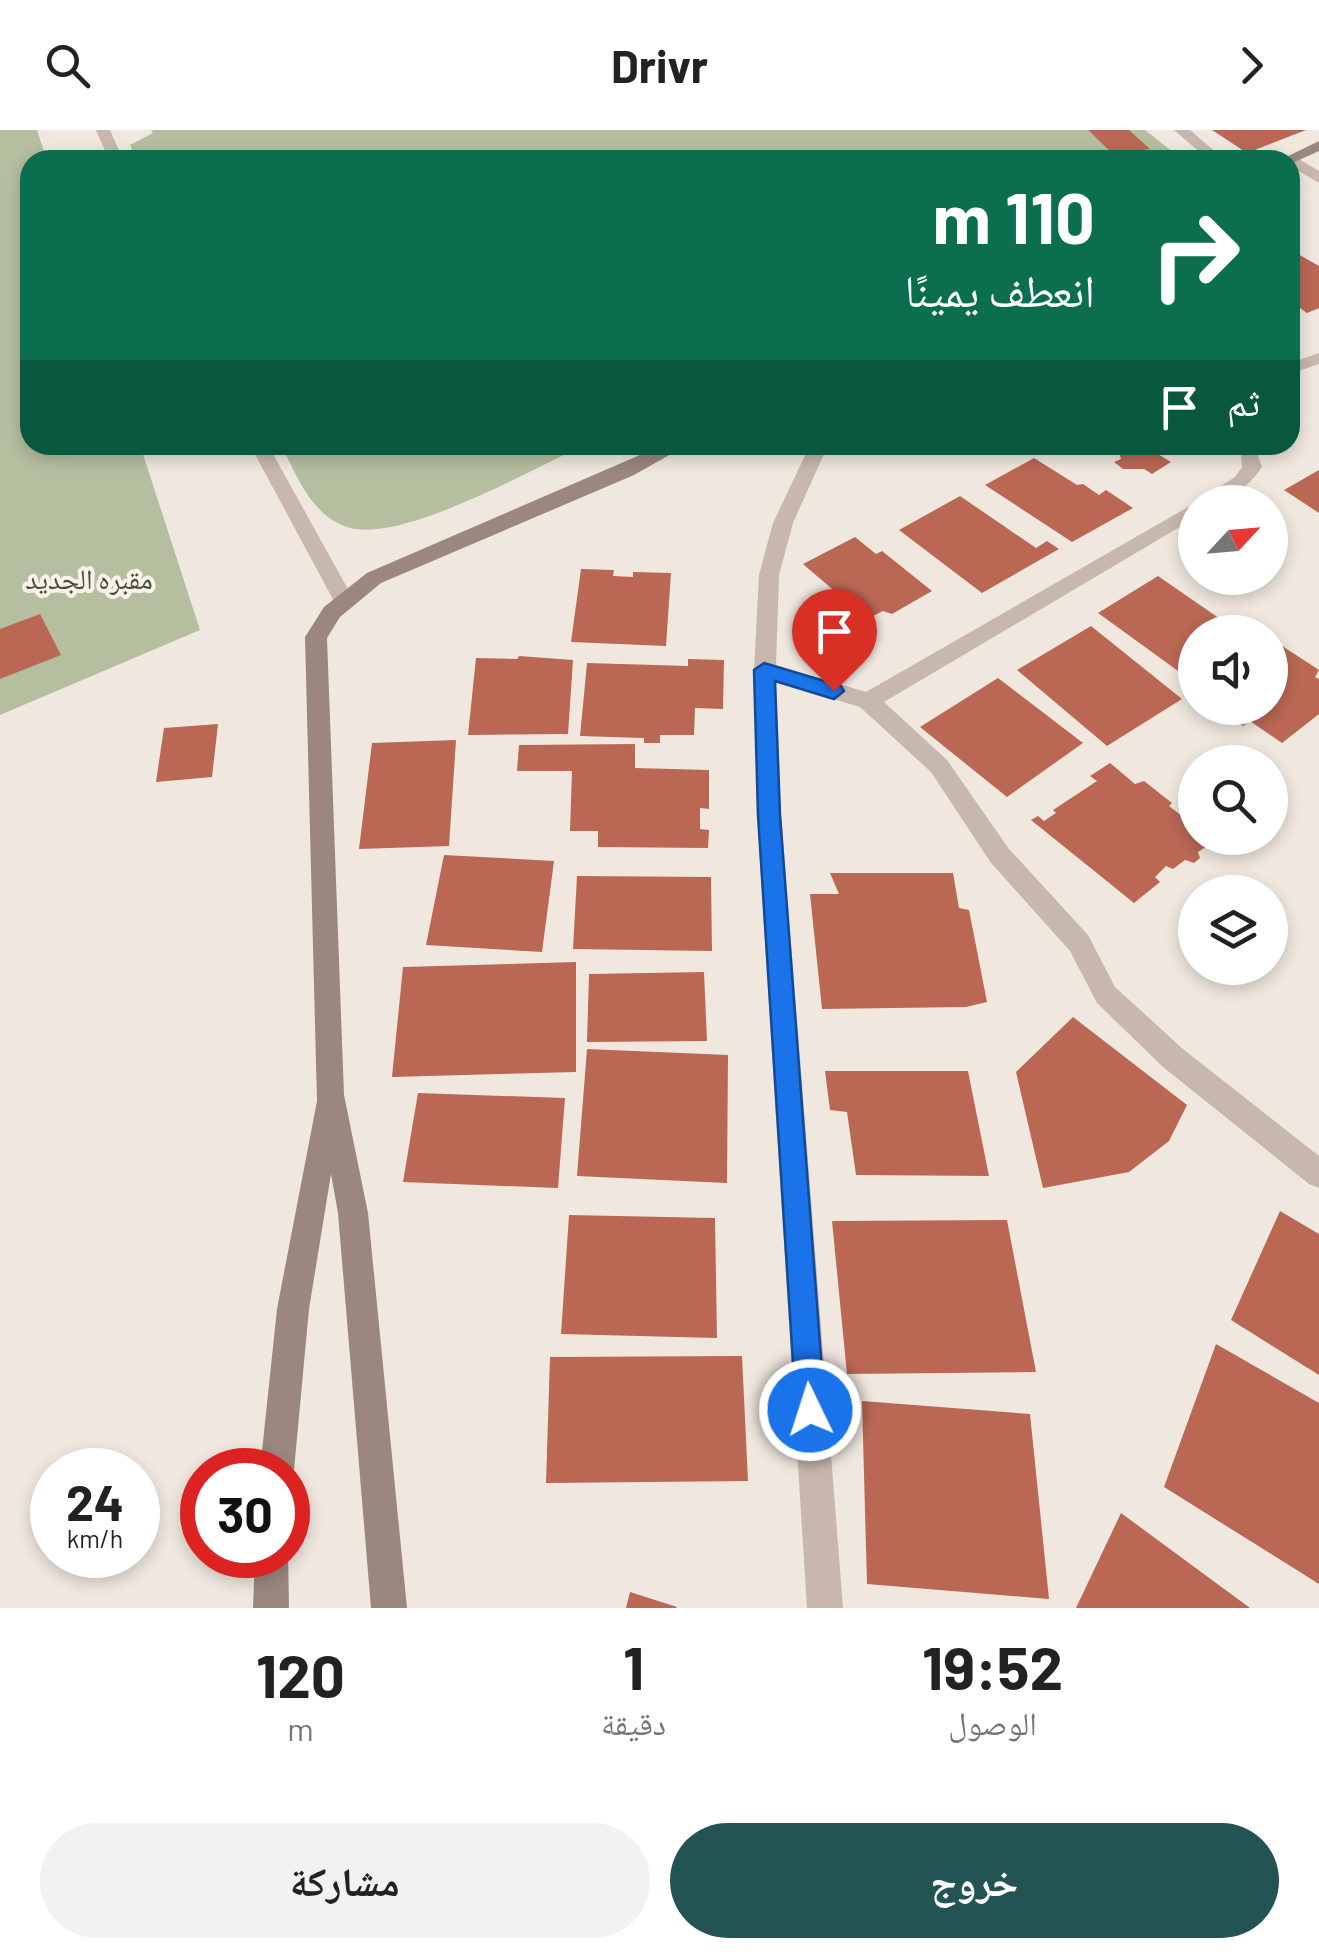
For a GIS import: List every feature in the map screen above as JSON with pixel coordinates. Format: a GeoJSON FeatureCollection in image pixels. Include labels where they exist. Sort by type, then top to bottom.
{"type":"FeatureCollection","features":[{"type":"Feature","properties":{"kind":"main road"},"geometry":{"type":"LineString","coordinates":[[389,1608],[353,1214],[330,1095],[314,651],[323,625],[343,600],[374,578],[658,455]]}},
{"type":"Feature","properties":{"kind":"main road"},"geometry":{"type":"LineString","coordinates":[[280,1448],[293,1309],[330,1095]]}},
{"type":"Feature","properties":{"kind":"main road"},"geometry":{"type":"LineString","coordinates":[[271,1608],[272,1578]]}},
{"type":"Feature","properties":{"kind":"street"},"geometry":{"type":"LineString","coordinates":[[1181,130],[1206,150]]}},
{"type":"Feature","properties":{"kind":"street"},"geometry":{"type":"LineString","coordinates":[[264,455],[343,600]]}},
{"type":"Feature","properties":{"kind":"street"},"geometry":{"type":"LineString","coordinates":[[814,455],[783,523],[769,575],[764,670],[769,815],[824,1608]]}},
{"type":"Feature","properties":{"kind":"street"},"geometry":{"type":"LineString","coordinates":[[1235,485],[1252,467],[1250,455]]}},
{"type":"Feature","properties":{"kind":"street"},"geometry":{"type":"LineString","coordinates":[[868,702],[1178,519]]}},
{"type":"Feature","properties":{"kind":"street"},"geometry":{"type":"LineString","coordinates":[[764,670],[868,702],[939,766],[1000,856],[1079,943],[1106,996],[1173,1058],[1319,1174]]}},
{"type":"Feature","properties":{"kind":"green space","name":"مقبره الجديد"},"geometry":{"type":"Polygon","coordinates":[[[0,130],[37,130],[44,150],[20,150],[20,455],[143,455],[200,630],[0,715],[0,130]]]}},
{"type":"Feature","properties":{"kind":"green space"},"geometry":{"type":"Polygon","coordinates":[[[151,130],[1145,130],[1170,150],[132,150],[130,145],[153,133],[151,130]]]}},
{"type":"Feature","properties":{"kind":"green space"},"geometry":{"type":"Polygon","coordinates":[[[286,455],[564,455],[466,502],[399,525],[370,530],[334,521],[315,504],[286,455]]]}},
{"type":"Feature","properties":{"kind":"building"},"geometry":{"type":"Polygon","coordinates":[[[1088,130],[1129,130],[1150,149],[1143,150],[1109,150],[1088,130]]]}},
{"type":"Feature","properties":{"kind":"building"},"geometry":{"type":"Polygon","coordinates":[[[1212,130],[1306,130],[1255,150],[1242,150],[1212,130]]]}},
{"type":"Feature","properties":{"kind":"building"},"geometry":{"type":"Polygon","coordinates":[[[1300,255],[1319,266],[1319,308],[1307,313],[1300,308],[1300,255]]]}},
{"type":"Feature","properties":{"kind":"building"},"geometry":{"type":"Polygon","coordinates":[[[1120,455],[1159,455],[1171,462],[1152,474],[1144,469],[1123,469],[1114,462],[1121,459],[1120,455]]]}},
{"type":"Feature","properties":{"kind":"building"},"geometry":{"type":"Polygon","coordinates":[[[1034,458],[1077,485],[1083,484],[1099,495],[1106,490],[1133,508],[1072,542],[985,485],[1034,458]]]}},
{"type":"Feature","properties":{"kind":"building"},"geometry":{"type":"Polygon","coordinates":[[[1319,470],[1319,513],[1288,493],[1288,488],[1319,470]]]}},
{"type":"Feature","properties":{"kind":"building"},"geometry":{"type":"Polygon","coordinates":[[[960,496],[1036,548],[1047,541],[1059,549],[982,593],[899,530],[960,496]]]}},
{"type":"Feature","properties":{"kind":"building"},"geometry":{"type":"Polygon","coordinates":[[[855,537],[876,554],[882,551],[932,591],[892,614],[883,611],[867,619],[803,564],[855,537]]]}},
{"type":"Feature","properties":{"kind":"building"},"geometry":{"type":"Polygon","coordinates":[[[581,569],[614,570],[613,576],[633,577],[633,572],[671,573],[666,646],[571,642],[581,569]]]}},
{"type":"Feature","properties":{"kind":"building"},"geometry":{"type":"Polygon","coordinates":[[[1158,576],[1178,590],[1178,595],[1185,595],[1214,615],[1178,615],[1178,671],[1098,613],[1158,576]]]}},
{"type":"Feature","properties":{"kind":"building"},"geometry":{"type":"Polygon","coordinates":[[[40,614],[61,655],[0,679],[0,629],[40,614]]]}},
{"type":"Feature","properties":{"kind":"building"},"geometry":{"type":"Polygon","coordinates":[[[1091,626],[1178,696],[1178,702],[1107,746],[1017,670],[1091,626]]]}},
{"type":"Feature","properties":{"kind":"building"},"geometry":{"type":"Polygon","coordinates":[[[1288,650],[1319,670],[1315,677],[1319,679],[1319,714],[1282,743],[1256,725],[1288,725],[1288,650]]]}},
{"type":"Feature","properties":{"kind":"building"},"geometry":{"type":"Polygon","coordinates":[[[476,658],[573,660],[568,734],[468,735],[476,658]]]}},
{"type":"Feature","properties":{"kind":"building"},"geometry":{"type":"Polygon","coordinates":[[[688,659],[724,660],[723,709],[695,708],[694,735],[660,735],[660,743],[644,743],[644,738],[580,736],[587,663],[688,666],[688,659]]]}},
{"type":"Feature","properties":{"kind":"building"},"geometry":{"type":"Polygon","coordinates":[[[998,678],[1083,743],[1007,797],[920,727],[998,678]]]}},
{"type":"Feature","properties":{"kind":"building"},"geometry":{"type":"Polygon","coordinates":[[[218,724],[212,777],[156,782],[164,728],[218,724]]]}},
{"type":"Feature","properties":{"kind":"building"},"geometry":{"type":"Polygon","coordinates":[[[456,740],[449,846],[359,849],[372,743],[456,740]]]}},
{"type":"Feature","properties":{"kind":"building"},"geometry":{"type":"Polygon","coordinates":[[[635,744],[635,768],[709,770],[709,809],[700,808],[700,829],[709,830],[708,848],[598,847],[598,831],[570,831],[572,771],[517,771],[519,745],[635,744]]]}},
{"type":"Feature","properties":{"kind":"building"},"geometry":{"type":"Polygon","coordinates":[[[1110,763],[1135,784],[1144,781],[1172,803],[1169,806],[1178,813],[1178,855],[1200,858],[1194,863],[1185,860],[1173,869],[1166,866],[1155,877],[1160,882],[1134,903],[1031,820],[1038,816],[1044,821],[1056,813],[1053,810],[1097,781],[1090,776],[1110,763]]]}},
{"type":"Feature","properties":{"kind":"building"},"geometry":{"type":"Polygon","coordinates":[[[444,855],[554,861],[542,952],[426,945],[444,855]]]}},
{"type":"Feature","properties":{"kind":"building"},"geometry":{"type":"Polygon","coordinates":[[[830,873],[953,873],[959,908],[969,910],[987,1002],[966,1007],[822,1009],[810,894],[839,894],[830,873]]]}},
{"type":"Feature","properties":{"kind":"building"},"geometry":{"type":"Polygon","coordinates":[[[577,876],[711,877],[712,951],[573,949],[577,876]]]}},
{"type":"Feature","properties":{"kind":"building"},"geometry":{"type":"Polygon","coordinates":[[[576,962],[576,1072],[392,1077],[403,967],[576,962]]]}},
{"type":"Feature","properties":{"kind":"building"},"geometry":{"type":"Polygon","coordinates":[[[704,972],[707,1041],[587,1042],[589,974],[704,972]]]}},
{"type":"Feature","properties":{"kind":"building"},"geometry":{"type":"Polygon","coordinates":[[[1073,1017],[1187,1105],[1169,1141],[1129,1172],[1043,1188],[1016,1072],[1073,1017]]]}},
{"type":"Feature","properties":{"kind":"building"},"geometry":{"type":"Polygon","coordinates":[[[587,1049],[728,1055],[727,1183],[577,1176],[587,1049]]]}},
{"type":"Feature","properties":{"kind":"building"},"geometry":{"type":"Polygon","coordinates":[[[825,1071],[968,1071],[989,1176],[856,1175],[847,1112],[830,1110],[825,1071]]]}},
{"type":"Feature","properties":{"kind":"building"},"geometry":{"type":"Polygon","coordinates":[[[418,1093],[565,1098],[558,1188],[403,1182],[418,1093]]]}},
{"type":"Feature","properties":{"kind":"building"},"geometry":{"type":"Polygon","coordinates":[[[1280,1211],[1319,1234],[1319,1375],[1231,1320],[1280,1211]]]}},
{"type":"Feature","properties":{"kind":"building"},"geometry":{"type":"Polygon","coordinates":[[[569,1215],[715,1218],[717,1338],[561,1334],[569,1215]]]}},
{"type":"Feature","properties":{"kind":"building"},"geometry":{"type":"Polygon","coordinates":[[[1007,1220],[1036,1372],[847,1374],[832,1221],[1007,1220]]]}},
{"type":"Feature","properties":{"kind":"building"},"geometry":{"type":"Polygon","coordinates":[[[1216,1344],[1319,1403],[1319,1584],[1164,1487],[1216,1344]]]}},
{"type":"Feature","properties":{"kind":"building"},"geometry":{"type":"Polygon","coordinates":[[[742,1356],[748,1481],[546,1483],[550,1357],[742,1356]]]}},
{"type":"Feature","properties":{"kind":"building"},"geometry":{"type":"Polygon","coordinates":[[[862,1401],[1030,1414],[1049,1599],[867,1584],[862,1401]]]}},
{"type":"Feature","properties":{"kind":"building"},"geometry":{"type":"Polygon","coordinates":[[[1121,1513],[1250,1608],[1076,1608],[1121,1513]]]}},
{"type":"Feature","properties":{"kind":"building"},"geometry":{"type":"Polygon","coordinates":[[[630,1592],[677,1607],[626,1608],[630,1592]]]}},
{"type":"Feature","properties":{"kind":"route"},"geometry":{"type":"LineString","coordinates":[[810,1410],[769,815],[764,670],[834,691]]}}]}
